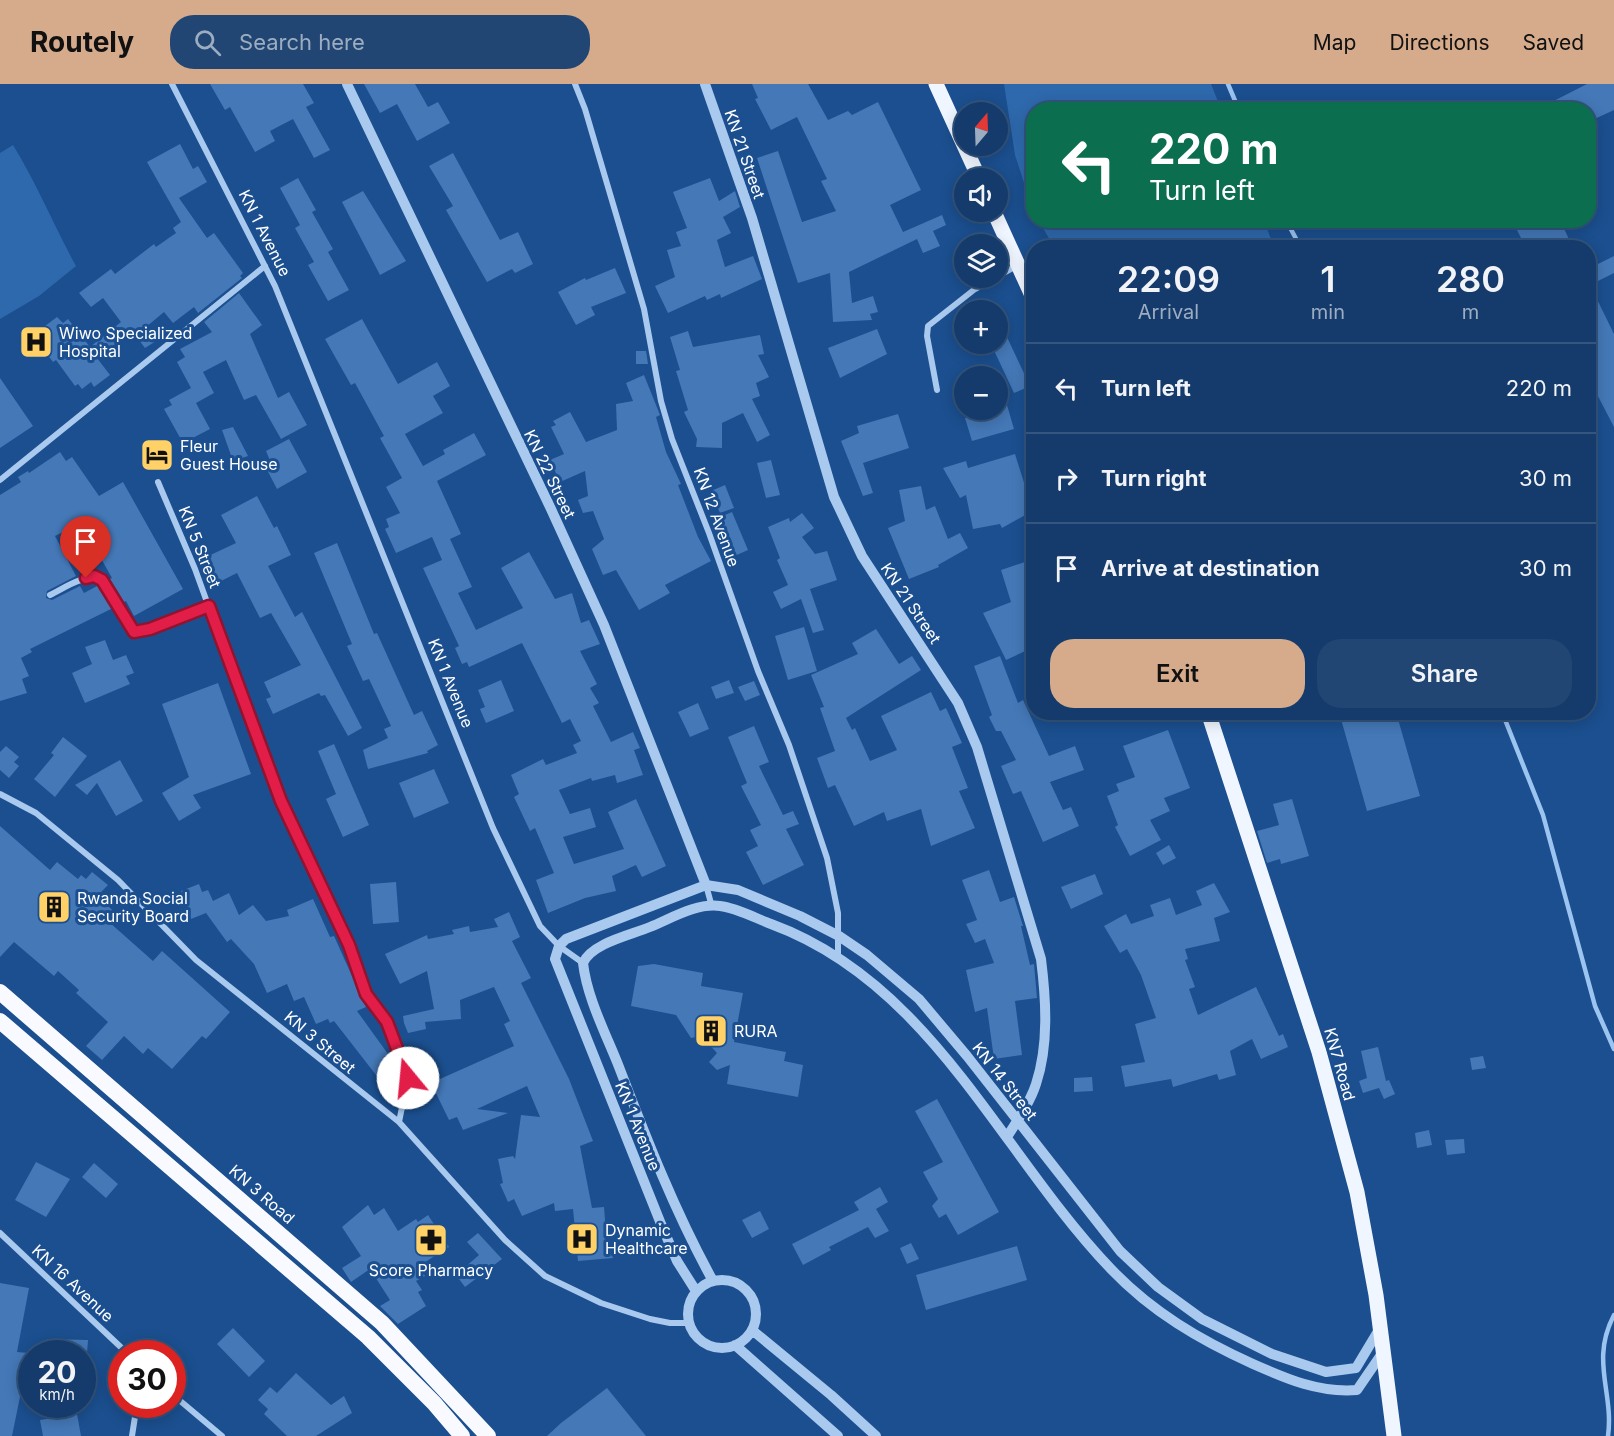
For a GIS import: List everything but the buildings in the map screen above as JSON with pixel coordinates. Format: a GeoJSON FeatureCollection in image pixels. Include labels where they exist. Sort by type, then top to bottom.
{"type":"FeatureCollection","features":[{"type":"Feature","properties":{"kind":"highway","name":"KN 3 Road"},"geometry":{"type":"LineString","coordinates":[[0,992],[382,1323],[489,1436]]}},
{"type":"Feature","properties":{"kind":"highway"},"geometry":{"type":"LineString","coordinates":[[0,1021],[368,1337],[434,1403],[462,1436]]}},
{"type":"Feature","properties":{"kind":"main road"},"geometry":{"type":"LineString","coordinates":[[936,84],[974,168]]}},
{"type":"Feature","properties":{"kind":"main road"},"geometry":{"type":"LineString","coordinates":[[999,222],[1026,282]]}},
{"type":"Feature","properties":{"kind":"main road","name":"KN7 Road"},"geometry":{"type":"LineString","coordinates":[[1211,720],[1319,1052],[1357,1192],[1380,1329],[1394,1436]]}},
{"type":"Feature","properties":{"kind":"street","name":"KN 1 Avenue"},"geometry":{"type":"LineString","coordinates":[[172,84],[265,266],[493,828],[540,926],[559,946],[556,964],[661,1224],[677,1261],[696,1291]]}},
{"type":"Feature","properties":{"kind":"street","name":"KN 22 Street"},"geometry":{"type":"LineString","coordinates":[[347,84],[551,509],[604,626],[706,885]]}},
{"type":"Feature","properties":{"kind":"street","name":"KN 12 Avenue"},"geometry":{"type":"LineString","coordinates":[[575,84],[585,109],[644,309],[661,400],[672,439],[709,533],[754,662],[789,745],[808,798],[832,879],[839,936],[838,956]]}},
{"type":"Feature","properties":{"kind":"street","name":"KN 21 Street"},"geometry":{"type":"LineString","coordinates":[[705,84],[752,218],[834,497],[862,556],[958,703],[977,747],[1041,959],[1045,987],[1044,1033],[1036,1084],[1007,1137]]}},
{"type":"Feature","properties":{"kind":"street"},"geometry":{"type":"LineString","coordinates":[[1008,271],[1018,265]]}},
{"type":"Feature","properties":{"kind":"street"},"geometry":{"type":"LineString","coordinates":[[0,480],[265,266]]}},
{"type":"Feature","properties":{"kind":"street"},"geometry":{"type":"LineString","coordinates":[[937,390],[927,336],[928,326],[977,288]]}},
{"type":"Feature","properties":{"kind":"street","name":"KN 5 Street"},"geometry":{"type":"LineString","coordinates":[[158,482],[209,606],[265,762],[289,820],[349,945],[366,994],[387,1022],[399,1047],[408,1078],[399,1122]]}},
{"type":"Feature","properties":{"kind":"street"},"geometry":{"type":"LineString","coordinates":[[50,595],[94,576],[102,580],[131,630],[138,633],[209,606]]}},
{"type":"Feature","properties":{"kind":"street","name":"KN 3 Street"},"geometry":{"type":"LineString","coordinates":[[0,794],[36,813],[109,873],[196,960],[399,1122],[505,1240],[544,1276],[602,1303],[670,1323],[689,1323]]}},
{"type":"Feature","properties":{"kind":"street"},"geometry":{"type":"LineString","coordinates":[[706,885],[712,907]]}},
{"type":"Feature","properties":{"kind":"street","name":"KN 14 Street"},"geometry":{"type":"LineString","coordinates":[[559,946],[566,939],[706,885],[738,890],[800,916],[839,936],[867,955],[919,999],[1120,1251],[1158,1287],[1202,1319],[1272,1354],[1326,1372],[1356,1368],[1380,1329]]}},
{"type":"Feature","properties":{"kind":"street","name":"KN 14 Street"},"geometry":{"type":"LineString","coordinates":[[583,963],[589,954],[600,948],[687,911],[712,907],[738,911],[793,932],[838,956],[908,1015],[956,1069],[1110,1268],[1150,1305],[1198,1337],[1269,1371],[1304,1385],[1333,1391],[1356,1390],[1383,1352]]}},
{"type":"Feature","properties":{"kind":"street"},"geometry":{"type":"LineString","coordinates":[[559,946],[583,963]]}},
{"type":"Feature","properties":{"kind":"street","name":"KN 1 Avenue"},"geometry":{"type":"LineString","coordinates":[[583,963],[591,994],[651,1150],[675,1206],[713,1281]]}},
{"type":"Feature","properties":{"kind":"street","name":"KN 16 Avenue"},"geometry":{"type":"LineString","coordinates":[[0,1233],[114,1340]]}},
{"type":"Feature","properties":{"kind":"street"},"geometry":{"type":"LineString","coordinates":[[713,1281],[734,1282],[752,1297],[756,1307],[752,1330],[735,1345],[712,1346],[702,1341],[689,1323],[688,1311],[696,1291],[713,1281]]}},
{"type":"Feature","properties":{"kind":"street"},"geometry":{"type":"LineString","coordinates":[[752,1330],[831,1395],[876,1436]]}},
{"type":"Feature","properties":{"kind":"street"},"geometry":{"type":"LineString","coordinates":[[735,1345],[838,1436]]}},
{"type":"Feature","properties":{"kind":"street"},"geometry":{"type":"LineString","coordinates":[[186,1406],[222,1436]]}},
{"type":"Feature","properties":{"kind":"street"},"geometry":{"type":"LineString","coordinates":[[132,1436],[135,1418]]}},
{"type":"Feature","properties":{"kind":"shaded area"},"geometry":{"type":"Polygon","coordinates":[[[1004,84],[1211,84],[1218,102],[1026,102],[1026,189],[1015,155],[1004,84]]]}},
{"type":"Feature","properties":{"kind":"shaded area"},"geometry":{"type":"Polygon","coordinates":[[[13,145],[76,266],[39,296],[0,319],[0,153],[13,145]]]}},
{"type":"Feature","properties":{"kind":"shaded area"},"geometry":{"type":"Polygon","coordinates":[[[1043,228],[1267,228],[1271,240],[1050,240],[1043,228]]]}},
{"type":"Feature","properties":{"kind":"waterway"},"geometry":{"type":"LineString","coordinates":[[1228,84],[1236,102]]}},
{"type":"Feature","properties":{"kind":"waterway"},"geometry":{"type":"LineString","coordinates":[[1290,228],[1297,240]]}},
{"type":"Feature","properties":{"kind":"waterway"},"geometry":{"type":"LineString","coordinates":[[1505,720],[1543,815],[1595,1006],[1614,1049]]}},
{"type":"Feature","properties":{"kind":"waterway"},"geometry":{"type":"LineString","coordinates":[[1608,1436],[1608,1405],[1603,1362],[1607,1332],[1614,1315]]}},
{"type":"Feature","properties":{"kind":"place","name":"Wiwo Specialized Hospital"},"geometry":{"type":"Point","coordinates":[36,342]}},
{"type":"Feature","properties":{"kind":"place","name":"Fleur Guest House"},"geometry":{"type":"Point","coordinates":[157,455]}},
{"type":"Feature","properties":{"kind":"place","name":"Rwanda Social Security Board"},"geometry":{"type":"Point","coordinates":[54,907]}},
{"type":"Feature","properties":{"kind":"place","name":"RURA"},"geometry":{"type":"Point","coordinates":[711,1031]}},
{"type":"Feature","properties":{"kind":"place","name":"Dynamic Healthcare"},"geometry":{"type":"Point","coordinates":[582,1239]}},
{"type":"Feature","properties":{"kind":"place","name":"Score Pharmacy"},"geometry":{"type":"Point","coordinates":[431,1240]}},
{"type":"Feature","properties":{"kind":"route"},"geometry":{"type":"LineString","coordinates":[[86,578],[94,576],[102,580],[131,630],[138,633],[209,606],[265,762],[289,820],[349,945],[366,994],[387,1022],[399,1047],[408,1078]]}}]}
